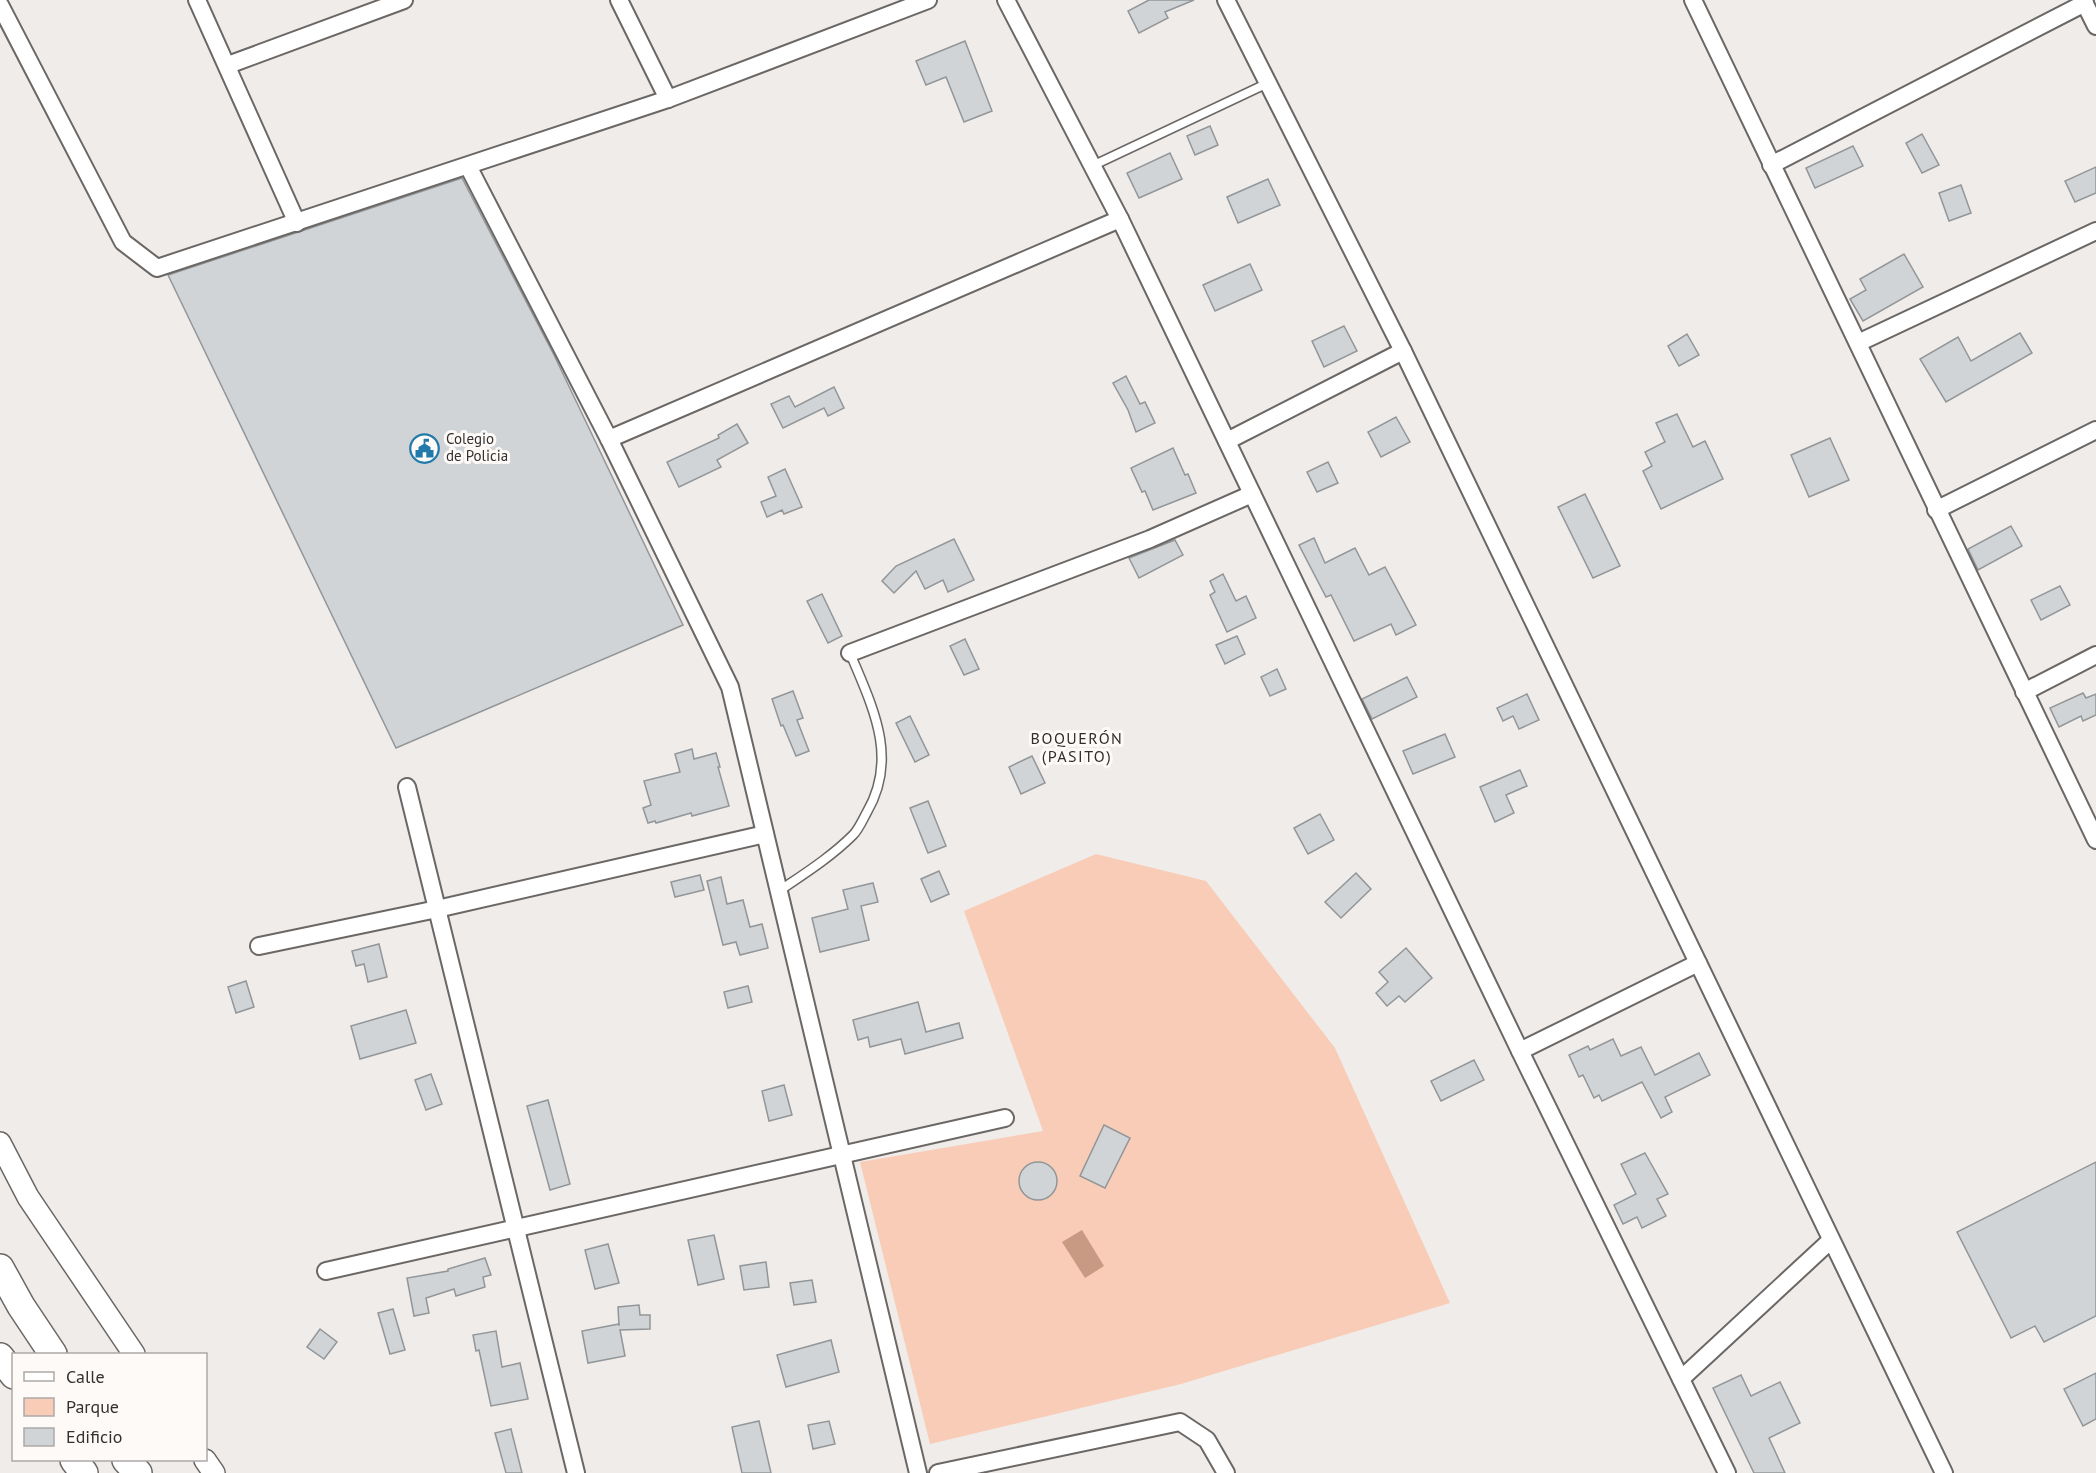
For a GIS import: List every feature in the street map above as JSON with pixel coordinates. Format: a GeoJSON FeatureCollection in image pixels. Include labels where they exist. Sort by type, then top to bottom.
{"type":"FeatureCollection","features":[{"type":"Feature","properties":{"kind":"highway"},"geometry":{"type":"LineString","coordinates":[[0,1268],[21,1306],[52,1353]]}},
{"type":"Feature","properties":{"kind":"highway"},"geometry":{"type":"LineString","coordinates":[[0,1357],[12,1372]]}},
{"type":"Feature","properties":{"kind":"highway"},"geometry":{"type":"LineString","coordinates":[[75,1461],[84,1473]]}},
{"type":"Feature","properties":{"kind":"highway"},"geometry":{"type":"LineString","coordinates":[[127,1461],[138,1473]]}},
{"type":"Feature","properties":{"kind":"street"},"geometry":{"type":"LineString","coordinates":[[197,0],[297,223]]}},
{"type":"Feature","properties":{"kind":"street"},"geometry":{"type":"LineString","coordinates":[[228,65],[404,0]]}},
{"type":"Feature","properties":{"kind":"street"},"geometry":{"type":"LineString","coordinates":[[619,0],[668,99]]}},
{"type":"Feature","properties":{"kind":"street"},"geometry":{"type":"LineString","coordinates":[[0,5],[123,242],[157,268],[668,99],[928,0]]}},
{"type":"Feature","properties":{"kind":"street"},"geometry":{"type":"LineString","coordinates":[[1006,0],[1120,219],[1520,1051],[1727,1473]]}},
{"type":"Feature","properties":{"kind":"street"},"geometry":{"type":"LineString","coordinates":[[1226,0],[1402,351],[1944,1473]]}},
{"type":"Feature","properties":{"kind":"street"},"geometry":{"type":"LineString","coordinates":[[1693,0],[2096,840]]}},
{"type":"Feature","properties":{"kind":"street"},"geometry":{"type":"LineString","coordinates":[[1771,165],[2084,1],[2096,26]]}},
{"type":"Feature","properties":{"kind":"street"},"geometry":{"type":"LineString","coordinates":[[468,166],[609,439],[730,687],[918,1473]]}},
{"type":"Feature","properties":{"kind":"street"},"geometry":{"type":"LineString","coordinates":[[609,439],[1120,219]]}},
{"type":"Feature","properties":{"kind":"street"},"geometry":{"type":"LineString","coordinates":[[1858,343],[2096,231]]}},
{"type":"Feature","properties":{"kind":"street"},"geometry":{"type":"LineString","coordinates":[[1227,441],[1402,351]]}},
{"type":"Feature","properties":{"kind":"street"},"geometry":{"type":"LineString","coordinates":[[1936,510],[2096,430]]}},
{"type":"Feature","properties":{"kind":"street"},"geometry":{"type":"LineString","coordinates":[[850,653],[1150,539],[1252,494]]}},
{"type":"Feature","properties":{"kind":"street"},"geometry":{"type":"LineString","coordinates":[[2024,692],[2096,655]]}},
{"type":"Feature","properties":{"kind":"street"},"geometry":{"type":"LineString","coordinates":[[407,787],[576,1473]]}},
{"type":"Feature","properties":{"kind":"street"},"geometry":{"type":"LineString","coordinates":[[259,946],[437,909],[765,834]]}},
{"type":"Feature","properties":{"kind":"street"},"geometry":{"type":"LineString","coordinates":[[1520,1051],[1698,963]]}},
{"type":"Feature","properties":{"kind":"street"},"geometry":{"type":"LineString","coordinates":[[326,1271],[1005,1118]]}},
{"type":"Feature","properties":{"kind":"street"},"geometry":{"type":"LineString","coordinates":[[0,1143],[28,1197],[133,1353]]}},
{"type":"Feature","properties":{"kind":"street"},"geometry":{"type":"LineString","coordinates":[[1681,1379],[1831,1240]]}},
{"type":"Feature","properties":{"kind":"street"},"geometry":{"type":"LineString","coordinates":[[938,1473],[1180,1422],[1207,1440],[1226,1473]]}},
{"type":"Feature","properties":{"kind":"lane"},"geometry":{"type":"LineString","coordinates":[[1092,166],[1268,83]]}},
{"type":"Feature","properties":{"kind":"lane"},"geometry":{"type":"LineString","coordinates":[[779,891],[854,834],[871,805],[881,776],[882,741],[873,706],[850,653]]}},
{"type":"Feature","properties":{"kind":"green space"},"geometry":{"type":"Polygon","coordinates":[[[1096,854],[1206,881],[1335,1048],[1450,1303],[1181,1384],[930,1444],[860,1162],[1043,1131],[964,911],[1096,854]]]}},
{"type":"Feature","properties":{"kind":"shaded area"},"geometry":{"type":"Polygon","coordinates":[[[1082,1230],[1104,1266],[1085,1278],[1062,1242],[1082,1230]]]}},
{"type":"Feature","properties":{"kind":"building"},"geometry":{"type":"Polygon","coordinates":[[[1149,0],[1194,0],[1165,12],[1168,18],[1139,33],[1128,11],[1149,0]]]}},
{"type":"Feature","properties":{"kind":"building"},"geometry":{"type":"Polygon","coordinates":[[[965,41],[992,111],[964,122],[946,77],[926,85],[916,61],[965,41]]]}},
{"type":"Feature","properties":{"kind":"building"},"geometry":{"type":"Polygon","coordinates":[[[1210,126],[1218,145],[1195,155],[1187,136],[1210,126]]]}},
{"type":"Feature","properties":{"kind":"building"},"geometry":{"type":"Polygon","coordinates":[[[1922,134],[1939,165],[1922,173],[1906,143],[1922,134]]]}},
{"type":"Feature","properties":{"kind":"building"},"geometry":{"type":"Polygon","coordinates":[[[1853,146],[1863,166],[1815,188],[1806,168],[1853,146]]]}},
{"type":"Feature","properties":{"kind":"building"},"geometry":{"type":"Polygon","coordinates":[[[1170,153],[1182,179],[1139,198],[1127,173],[1170,153]]]}},
{"type":"Feature","properties":{"kind":"building"},"geometry":{"type":"Polygon","coordinates":[[[2096,167],[2096,193],[2075,202],[2065,181],[2096,167]]]}},
{"type":"Feature","properties":{"kind":"building","name":"Colegio de Policia"},"geometry":{"type":"Polygon","coordinates":[[[462,178],[554,355],[683,625],[396,748],[168,275],[462,178]]]}},
{"type":"Feature","properties":{"kind":"building"},"geometry":{"type":"Polygon","coordinates":[[[1268,179],[1280,205],[1238,223],[1227,197],[1268,179]]]}},
{"type":"Feature","properties":{"kind":"building"},"geometry":{"type":"Polygon","coordinates":[[[1961,185],[1971,213],[1949,221],[1939,193],[1961,185]]]}},
{"type":"Feature","properties":{"kind":"building"},"geometry":{"type":"Polygon","coordinates":[[[1904,254],[1923,287],[1863,321],[1850,299],[1866,290],[1860,279],[1904,254]]]}},
{"type":"Feature","properties":{"kind":"building"},"geometry":{"type":"Polygon","coordinates":[[[1250,264],[1262,290],[1215,311],[1203,285],[1250,264]]]}},
{"type":"Feature","properties":{"kind":"building"},"geometry":{"type":"Polygon","coordinates":[[[1344,326],[1357,351],[1324,367],[1312,341],[1344,326]]]}},
{"type":"Feature","properties":{"kind":"building"},"geometry":{"type":"Polygon","coordinates":[[[2020,333],[2032,353],[1946,402],[1920,359],[1958,337],[1971,361],[2020,333]]]}},
{"type":"Feature","properties":{"kind":"building"},"geometry":{"type":"Polygon","coordinates":[[[1687,334],[1699,355],[1679,366],[1668,346],[1687,334]]]}},
{"type":"Feature","properties":{"kind":"building"},"geometry":{"type":"Polygon","coordinates":[[[1126,376],[1140,404],[1145,402],[1155,423],[1136,432],[1128,410],[1113,383],[1126,376]]]}},
{"type":"Feature","properties":{"kind":"building"},"geometry":{"type":"Polygon","coordinates":[[[834,387],[844,408],[828,416],[824,408],[783,428],[771,404],[789,396],[795,407],[834,387]]]}},
{"type":"Feature","properties":{"kind":"building"},"geometry":{"type":"Polygon","coordinates":[[[1677,414],[1693,447],[1705,441],[1723,479],[1661,509],[1643,471],[1652,466],[1645,452],[1665,442],[1656,423],[1677,414]]]}},
{"type":"Feature","properties":{"kind":"building"},"geometry":{"type":"Polygon","coordinates":[[[1396,417],[1410,442],[1381,457],[1368,432],[1396,417]]]}},
{"type":"Feature","properties":{"kind":"building"},"geometry":{"type":"Polygon","coordinates":[[[737,424],[748,443],[717,460],[721,467],[679,487],[667,462],[719,438],[718,435],[737,424]]]}},
{"type":"Feature","properties":{"kind":"building"},"geometry":{"type":"Polygon","coordinates":[[[1830,438],[1849,480],[1809,497],[1791,455],[1830,438]]]}},
{"type":"Feature","properties":{"kind":"building"},"geometry":{"type":"Polygon","coordinates":[[[1173,448],[1196,493],[1153,510],[1131,468],[1173,448]]]}},
{"type":"Feature","properties":{"kind":"building"},"geometry":{"type":"Polygon","coordinates":[[[1328,462],[1338,483],[1317,492],[1307,472],[1328,462]]]}},
{"type":"Feature","properties":{"kind":"building"},"geometry":{"type":"Polygon","coordinates":[[[785,469],[802,507],[784,514],[782,510],[767,517],[761,502],[776,496],[768,477],[785,469]]]}},
{"type":"Feature","properties":{"kind":"building"},"geometry":{"type":"Polygon","coordinates":[[[1585,494],[1620,566],[1593,578],[1558,507],[1585,494]]]}},
{"type":"Feature","properties":{"kind":"building"},"geometry":{"type":"Polygon","coordinates":[[[2011,526],[2022,546],[1978,570],[1968,549],[2011,526]]]}},
{"type":"Feature","properties":{"kind":"building"},"geometry":{"type":"Polygon","coordinates":[[[1314,538],[1325,563],[1355,548],[1369,575],[1385,567],[1416,625],[1396,635],[1391,624],[1354,641],[1331,595],[1326,597],[1299,545],[1314,538]]]}},
{"type":"Feature","properties":{"kind":"building"},"geometry":{"type":"Polygon","coordinates":[[[954,539],[974,580],[948,592],[943,580],[925,589],[916,571],[894,593],[882,581],[896,566],[954,539]]]}},
{"type":"Feature","properties":{"kind":"building"},"geometry":{"type":"Polygon","coordinates":[[[1175,540],[1183,555],[1139,578],[1129,558],[1175,540]]]}},
{"type":"Feature","properties":{"kind":"building"},"geometry":{"type":"Polygon","coordinates":[[[1223,574],[1236,601],[1246,596],[1256,618],[1227,632],[1210,595],[1215,592],[1210,581],[1223,574]]]}},
{"type":"Feature","properties":{"kind":"building"},"geometry":{"type":"Polygon","coordinates":[[[2060,586],[2070,605],[2041,620],[2031,600],[2060,586]]]}},
{"type":"Feature","properties":{"kind":"building"},"geometry":{"type":"Polygon","coordinates":[[[822,594],[842,636],[828,643],[807,601],[822,594]]]}},
{"type":"Feature","properties":{"kind":"building"},"geometry":{"type":"Polygon","coordinates":[[[1237,636],[1245,654],[1225,664],[1216,645],[1237,636]]]}},
{"type":"Feature","properties":{"kind":"building"},"geometry":{"type":"Polygon","coordinates":[[[965,639],[979,669],[964,675],[950,646],[965,639]]]}},
{"type":"Feature","properties":{"kind":"building"},"geometry":{"type":"Polygon","coordinates":[[[1277,669],[1286,689],[1270,696],[1261,677],[1277,669]]]}},
{"type":"Feature","properties":{"kind":"building"},"geometry":{"type":"Polygon","coordinates":[[[1407,677],[1417,697],[1372,719],[1362,699],[1407,677]]]}},
{"type":"Feature","properties":{"kind":"building"},"geometry":{"type":"Polygon","coordinates":[[[793,691],[803,718],[797,720],[809,751],[796,756],[783,725],[781,726],[772,699],[793,691]]]}},
{"type":"Feature","properties":{"kind":"building"},"geometry":{"type":"Polygon","coordinates":[[[2083,693],[2086,698],[2096,694],[2096,715],[2083,721],[2081,716],[2059,727],[2050,708],[2083,693]]]}},
{"type":"Feature","properties":{"kind":"building"},"geometry":{"type":"Polygon","coordinates":[[[1527,694],[1539,720],[1519,729],[1513,716],[1503,721],[1497,708],[1527,694]]]}},
{"type":"Feature","properties":{"kind":"building"},"geometry":{"type":"Polygon","coordinates":[[[910,716],[929,755],[915,762],[896,723],[910,716]]]}},
{"type":"Feature","properties":{"kind":"building"},"geometry":{"type":"Polygon","coordinates":[[[1445,734],[1455,757],[1413,774],[1403,751],[1445,734]]]}},
{"type":"Feature","properties":{"kind":"building"},"geometry":{"type":"Polygon","coordinates":[[[692,749],[694,759],[716,753],[729,806],[692,816],[691,813],[656,823],[655,821],[648,823],[643,808],[651,805],[644,781],[680,772],[675,754],[692,749]]]}},
{"type":"Feature","properties":{"kind":"building"},"geometry":{"type":"Polygon","coordinates":[[[1032,756],[1045,783],[1021,794],[1009,767],[1032,756]]]}},
{"type":"Feature","properties":{"kind":"building"},"geometry":{"type":"Polygon","coordinates":[[[1520,770],[1527,786],[1506,795],[1514,813],[1495,822],[1480,787],[1520,770]]]}},
{"type":"Feature","properties":{"kind":"building"},"geometry":{"type":"Polygon","coordinates":[[[928,801],[946,846],[928,853],[910,808],[928,801]]]}},
{"type":"Feature","properties":{"kind":"building"},"geometry":{"type":"Polygon","coordinates":[[[1320,814],[1334,840],[1308,854],[1294,828],[1320,814]]]}},
{"type":"Feature","properties":{"kind":"building"},"geometry":{"type":"Polygon","coordinates":[[[939,871],[949,894],[931,902],[921,879],[939,871]]]}},
{"type":"Feature","properties":{"kind":"building"},"geometry":{"type":"Polygon","coordinates":[[[1356,873],[1371,889],[1341,918],[1325,902],[1356,873]]]}},
{"type":"Feature","properties":{"kind":"building"},"geometry":{"type":"Polygon","coordinates":[[[700,875],[704,890],[675,897],[671,882],[700,875]]]}},
{"type":"Feature","properties":{"kind":"building"},"geometry":{"type":"Polygon","coordinates":[[[721,877],[727,904],[743,900],[750,927],[762,924],[768,948],[740,955],[736,942],[723,945],[707,881],[721,877]]]}},
{"type":"Feature","properties":{"kind":"building"},"geometry":{"type":"Polygon","coordinates":[[[873,883],[878,902],[861,906],[869,940],[820,952],[812,918],[848,909],[843,890],[873,883]]]}},
{"type":"Feature","properties":{"kind":"building"},"geometry":{"type":"Polygon","coordinates":[[[379,944],[387,977],[368,982],[364,964],[356,966],[352,951],[379,944]]]}},
{"type":"Feature","properties":{"kind":"building"},"geometry":{"type":"Polygon","coordinates":[[[1406,948],[1432,978],[1405,1002],[1399,996],[1387,1006],[1376,993],[1388,982],[1379,972],[1406,948]]]}},
{"type":"Feature","properties":{"kind":"building"},"geometry":{"type":"Polygon","coordinates":[[[246,981],[254,1007],[236,1013],[228,987],[246,981]]]}},
{"type":"Feature","properties":{"kind":"building"},"geometry":{"type":"Polygon","coordinates":[[[748,986],[752,1002],[728,1008],[724,992],[748,986]]]}},
{"type":"Feature","properties":{"kind":"building"},"geometry":{"type":"Polygon","coordinates":[[[918,1002],[926,1032],[959,1023],[963,1038],[905,1054],[901,1039],[870,1047],[868,1037],[858,1040],[853,1020],[918,1002]]]}},
{"type":"Feature","properties":{"kind":"building"},"geometry":{"type":"Polygon","coordinates":[[[406,1010],[416,1043],[360,1059],[351,1026],[406,1010]]]}},
{"type":"Feature","properties":{"kind":"building"},"geometry":{"type":"Polygon","coordinates":[[[1613,1039],[1621,1056],[1641,1047],[1655,1075],[1699,1053],[1710,1075],[1665,1097],[1672,1112],[1661,1118],[1642,1082],[1602,1101],[1599,1095],[1594,1098],[1583,1075],[1579,1077],[1569,1055],[1588,1046],[1590,1050],[1613,1039]]]}},
{"type":"Feature","properties":{"kind":"building"},"geometry":{"type":"Polygon","coordinates":[[[1474,1060],[1484,1080],[1441,1101],[1431,1081],[1474,1060]]]}},
{"type":"Feature","properties":{"kind":"building"},"geometry":{"type":"Polygon","coordinates":[[[431,1074],[442,1104],[426,1110],[415,1080],[431,1074]]]}},
{"type":"Feature","properties":{"kind":"building"},"geometry":{"type":"Polygon","coordinates":[[[784,1085],[792,1115],[769,1121],[762,1091],[784,1085]]]}},
{"type":"Feature","properties":{"kind":"building"},"geometry":{"type":"Polygon","coordinates":[[[548,1100],[570,1184],[550,1190],[527,1106],[548,1100]]]}},
{"type":"Feature","properties":{"kind":"building"},"geometry":{"type":"Polygon","coordinates":[[[1104,1125],[1130,1138],[1105,1188],[1080,1176],[1104,1125]]]}},
{"type":"Feature","properties":{"kind":"building"},"geometry":{"type":"Polygon","coordinates":[[[1645,1153],[1668,1194],[1657,1199],[1666,1216],[1642,1228],[1637,1217],[1623,1224],[1614,1205],[1636,1194],[1621,1164],[1645,1153]]]}},
{"type":"Feature","properties":{"kind":"building"},"geometry":{"type":"Polygon","coordinates":[[[1038,1162],[1051,1168],[1057,1181],[1051,1194],[1038,1200],[1025,1194],[1019,1181],[1025,1168],[1038,1162]]]}},
{"type":"Feature","properties":{"kind":"building"},"geometry":{"type":"Polygon","coordinates":[[[2096,1162],[2096,1316],[2044,1342],[2035,1326],[2011,1338],[1957,1232],[2096,1162]]]}},
{"type":"Feature","properties":{"kind":"building"},"geometry":{"type":"Polygon","coordinates":[[[714,1235],[724,1279],[698,1285],[688,1240],[714,1235]]]}},
{"type":"Feature","properties":{"kind":"building"},"geometry":{"type":"Polygon","coordinates":[[[608,1244],[619,1283],[595,1289],[585,1250],[608,1244]]]}},
{"type":"Feature","properties":{"kind":"building"},"geometry":{"type":"Polygon","coordinates":[[[485,1258],[491,1275],[483,1277],[485,1287],[456,1296],[454,1289],[426,1298],[429,1313],[414,1316],[407,1278],[448,1271],[448,1269],[485,1258]]]}},
{"type":"Feature","properties":{"kind":"building"},"geometry":{"type":"Polygon","coordinates":[[[766,1262],[769,1287],[744,1290],[740,1266],[766,1262]]]}},
{"type":"Feature","properties":{"kind":"building"},"geometry":{"type":"Polygon","coordinates":[[[812,1280],[816,1302],[794,1305],[790,1283],[812,1280]]]}},
{"type":"Feature","properties":{"kind":"building"},"geometry":{"type":"Polygon","coordinates":[[[639,1305],[640,1315],[650,1315],[650,1329],[620,1330],[625,1356],[588,1363],[582,1331],[619,1324],[618,1307],[639,1305]]]}},
{"type":"Feature","properties":{"kind":"building"},"geometry":{"type":"Polygon","coordinates":[[[393,1309],[405,1350],[390,1354],[378,1313],[393,1309]]]}},
{"type":"Feature","properties":{"kind":"building"},"geometry":{"type":"Polygon","coordinates":[[[320,1329],[337,1342],[324,1359],[307,1347],[320,1329]]]}},
{"type":"Feature","properties":{"kind":"building"},"geometry":{"type":"Polygon","coordinates":[[[496,1331],[502,1367],[520,1363],[528,1399],[491,1406],[479,1350],[476,1351],[473,1335],[496,1331]]]}},
{"type":"Feature","properties":{"kind":"building"},"geometry":{"type":"Polygon","coordinates":[[[831,1340],[839,1372],[786,1387],[777,1355],[831,1340]]]}},
{"type":"Feature","properties":{"kind":"building"},"geometry":{"type":"Polygon","coordinates":[[[2096,1373],[2096,1419],[2083,1426],[2064,1389],[2096,1373]]]}},
{"type":"Feature","properties":{"kind":"building"},"geometry":{"type":"Polygon","coordinates":[[[1741,1375],[1751,1396],[1780,1382],[1800,1423],[1769,1438],[1785,1473],[1754,1473],[1713,1388],[1741,1375]]]}},
{"type":"Feature","properties":{"kind":"building"},"geometry":{"type":"Polygon","coordinates":[[[759,1421],[771,1473],[742,1473],[732,1427],[759,1421]]]}},
{"type":"Feature","properties":{"kind":"building"},"geometry":{"type":"Polygon","coordinates":[[[829,1421],[835,1444],[813,1449],[808,1425],[829,1421]]]}},
{"type":"Feature","properties":{"kind":"building"},"geometry":{"type":"Polygon","coordinates":[[[511,1429],[522,1473],[506,1473],[495,1433],[511,1429]]]}},
{"type":"Feature","properties":{"kind":"place","name":"Colegio de Policia"},"geometry":{"type":"Point","coordinates":[425,448]}},
{"type":"Feature","properties":{"kind":"district","name":"BOQUERÓN (PASITO)"},"geometry":{"type":"Point","coordinates":[1077,747]}}]}
